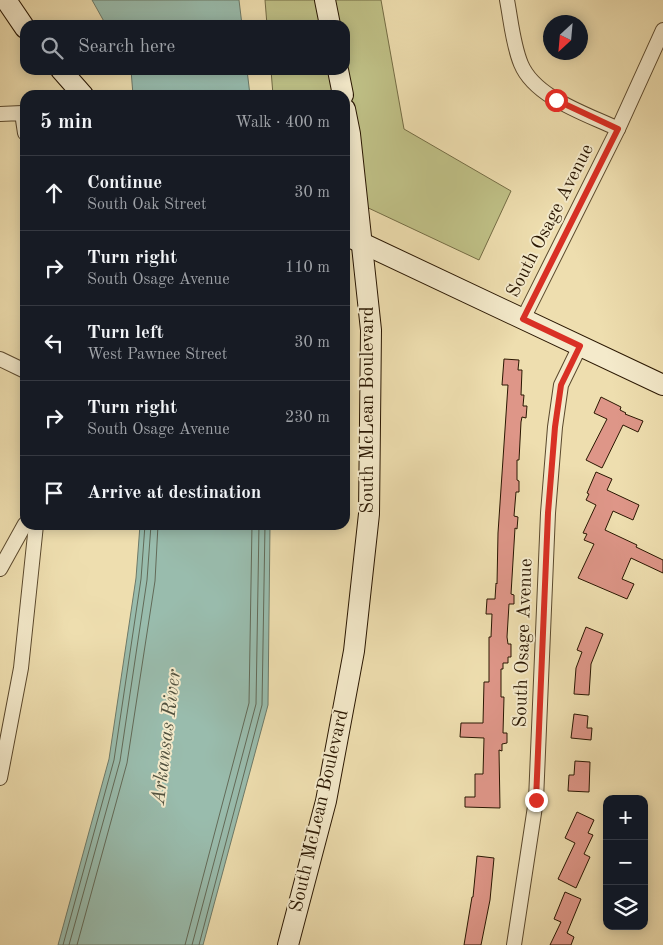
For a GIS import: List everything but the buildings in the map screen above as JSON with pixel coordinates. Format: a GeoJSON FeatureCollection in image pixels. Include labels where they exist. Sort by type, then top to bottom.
{"type":"FeatureCollection","features":[{"type":"Feature","properties":{"kind":"main road"},"geometry":{"type":"LineString","coordinates":[[6,0],[20,21]]}},
{"type":"Feature","properties":{"kind":"main road"},"geometry":{"type":"LineString","coordinates":[[326,0],[329,20]]}},
{"type":"Feature","properties":{"kind":"main road"},"geometry":{"type":"LineString","coordinates":[[65,75],[78,90]]}},
{"type":"Feature","properties":{"kind":"main road"},"geometry":{"type":"LineString","coordinates":[[339,75],[341,90]]}},
{"type":"Feature","properties":{"kind":"main road","name":"South McLean Boulevard"},"geometry":{"type":"LineString","coordinates":[[288,945],[326,801],[351,670],[368,524],[371,330],[353,239],[350,134]]}},
{"type":"Feature","properties":{"kind":"main road"},"geometry":{"type":"LineString","coordinates":[[353,239],[663,385]]}},
{"type":"Feature","properties":{"kind":"street"},"geometry":{"type":"LineString","coordinates":[[507,0],[520,60],[534,83],[548,95],[618,129]]}},
{"type":"Feature","properties":{"kind":"street","name":"South Osage Avenue"},"geometry":{"type":"LineString","coordinates":[[523,319],[618,129],[663,30]]}},
{"type":"Feature","properties":{"kind":"street"},"geometry":{"type":"LineString","coordinates":[[0,114],[20,113]]}},
{"type":"Feature","properties":{"kind":"street","name":"South Osage Avenue"},"geometry":{"type":"LineString","coordinates":[[514,945],[536,800],[548,513],[555,427],[561,385],[580,346]]}},
{"type":"Feature","properties":{"kind":"street"},"geometry":{"type":"LineString","coordinates":[[0,359],[20,369]]}},
{"type":"Feature","properties":{"kind":"street"},"geometry":{"type":"LineString","coordinates":[[0,569],[22,530]]}},
{"type":"Feature","properties":{"kind":"street"},"geometry":{"type":"LineString","coordinates":[[0,778],[22,668],[36,530]]}},
{"type":"Feature","properties":{"kind":"green space"},"geometry":{"type":"Polygon","coordinates":[[[265,0],[381,0],[404,129],[511,191],[479,260],[350,199],[350,90],[273,90],[271,75],[350,75],[350,20],[267,20],[265,0]]]}},
{"type":"Feature","properties":{"kind":"water"},"geometry":{"type":"Polygon","coordinates":[[[92,0],[239,0],[241,20],[103,20],[92,0]]]}},
{"type":"Feature","properties":{"kind":"water"},"geometry":{"type":"Polygon","coordinates":[[[131,75],[248,75],[249,90],[133,90],[131,75]]]}},
{"type":"Feature","properties":{"kind":"water","name":"Arkansas River"},"geometry":{"type":"Polygon","coordinates":[[[140,530],[270,530],[268,705],[203,945],[58,945],[109,759],[136,578],[140,530]]]}},
{"type":"Feature","properties":{"kind":"route"},"geometry":{"type":"LineString","coordinates":[[536,800],[548,513],[555,427],[561,385],[580,346],[523,319],[618,129],[556,100]]}}]}
